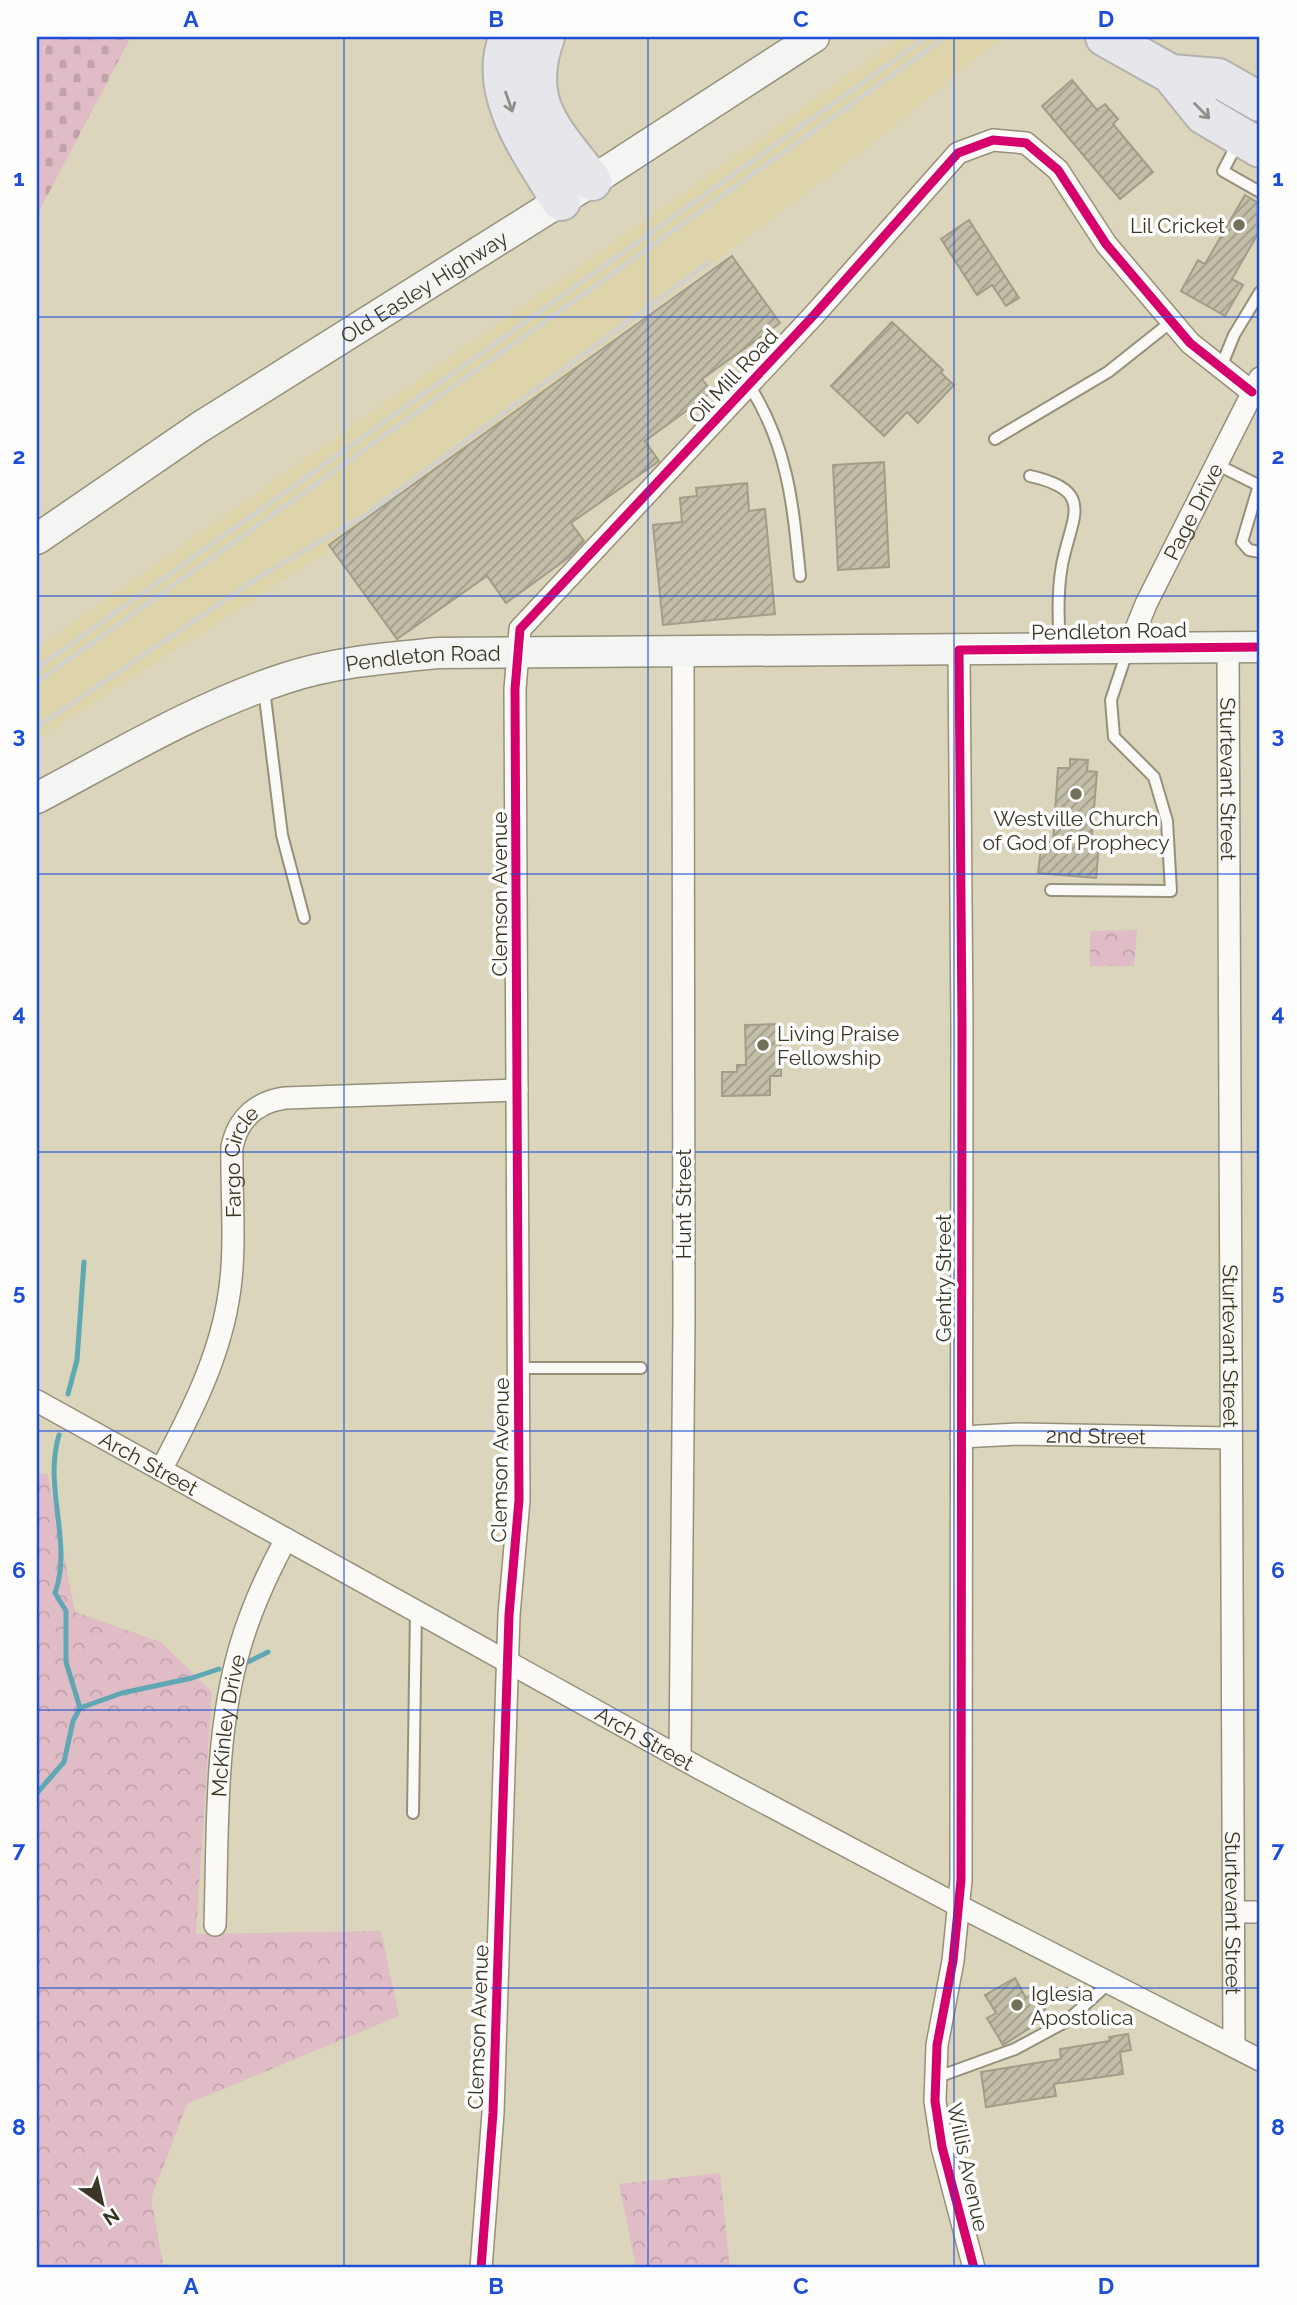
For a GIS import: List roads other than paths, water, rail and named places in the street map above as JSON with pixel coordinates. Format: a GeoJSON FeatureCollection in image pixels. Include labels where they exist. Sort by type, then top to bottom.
{"type":"FeatureCollection","features":[{"type":"Feature","properties":{"kind":"highway"},"geometry":{"type":"LineString","coordinates":[[509,37],[501,55],[506,94],[524,141],[577,191]]}},
{"type":"Feature","properties":{"kind":"highway"},"geometry":{"type":"LineString","coordinates":[[545,37],[536,62],[537,95],[577,191]]}},
{"type":"Feature","properties":{"kind":"highway"},"geometry":{"type":"LineString","coordinates":[[1105,37],[1171,74],[1204,115],[1251,142]]}},
{"type":"Feature","properties":{"kind":"highway"},"geometry":{"type":"LineString","coordinates":[[1171,74],[1218,78],[1260,102]]}},
{"type":"Feature","properties":{"kind":"street","name":"Old Easley Highway"},"geometry":{"type":"LineString","coordinates":[[37,539],[200,427],[577,191],[814,37]]}},
{"type":"Feature","properties":{"kind":"street","name":"Oil Mill Road"},"geometry":{"type":"LineString","coordinates":[[517,652],[520,629],[749,385],[958,153],[993,140],[1026,143],[1058,170],[1105,244],[1171,322]]}},
{"type":"Feature","properties":{"kind":"street"},"geometry":{"type":"LineString","coordinates":[[1171,322],[1190,343],[1221,367],[1257,387]]}},
{"type":"Feature","properties":{"kind":"street","name":"Page Drive"},"geometry":{"type":"LineString","coordinates":[[1129,646],[1146,604],[1257,387]]}},
{"type":"Feature","properties":{"kind":"street","name":"Pendleton Road"},"geometry":{"type":"LineString","coordinates":[[37,798],[180,722],[263,686],[333,665],[380,658],[438,653],[517,652],[1260,647]]}},
{"type":"Feature","properties":{"kind":"street","name":"Sturtevant Street"},"geometry":{"type":"LineString","coordinates":[[1228,648],[1234,2046]]}},
{"type":"Feature","properties":{"kind":"street","name":"Gentry Street"},"geometry":{"type":"LineString","coordinates":[[959,650],[959,1906]]}},
{"type":"Feature","properties":{"kind":"street","name":"Clemson Avenue"},"geometry":{"type":"LineString","coordinates":[[481,2268],[493,2113],[507,1661],[519,1500],[517,652]]}},
{"type":"Feature","properties":{"kind":"street","name":"Hunt Street"},"geometry":{"type":"LineString","coordinates":[[680,1756],[684,1333],[683,652]]}},
{"type":"Feature","properties":{"kind":"street","name":"Fargo Circle"},"geometry":{"type":"LineString","coordinates":[[161,1469],[210,1367],[222,1333],[231,1275],[232,1147],[237,1130],[247,1115],[263,1104],[285,1098],[517,1090]]}},
{"type":"Feature","properties":{"kind":"street","name":"Arch Street"},"geometry":{"type":"LineString","coordinates":[[37,1401],[680,1756],[959,1906],[1260,2060]]}},
{"type":"Feature","properties":{"kind":"street","name":"2nd Street"},"geometry":{"type":"LineString","coordinates":[[961,1437],[1020,1434],[1231,1438]]}},
{"type":"Feature","properties":{"kind":"street","name":"McKinley Drive"},"geometry":{"type":"LineString","coordinates":[[215,1925],[221,1760],[229,1699],[249,1616],[286,1539]]}},
{"type":"Feature","properties":{"kind":"street","name":"Willis Avenue"},"geometry":{"type":"LineString","coordinates":[[959,1906],[934,2078],[942,2147],[974,2268]]}},
{"type":"Feature","properties":{"kind":"street"},"geometry":{"type":"LineString","coordinates":[[1233,1912],[1260,1912]]}},
{"type":"Feature","properties":{"kind":"lane"},"geometry":{"type":"LineString","coordinates":[[1251,142],[1223,171],[1260,192]]}},
{"type":"Feature","properties":{"kind":"lane"},"geometry":{"type":"LineString","coordinates":[[1221,367],[1234,335],[1260,292]]}},
{"type":"Feature","properties":{"kind":"lane"},"geometry":{"type":"LineString","coordinates":[[995,439],[1099,379],[1171,322]]}},
{"type":"Feature","properties":{"kind":"lane"},"geometry":{"type":"LineString","coordinates":[[749,385],[768,414],[782,454],[800,576]]}},
{"type":"Feature","properties":{"kind":"lane"},"geometry":{"type":"LineString","coordinates":[[1216,464],[1259,485],[1242,542],[1248,550],[1260,552]]}},
{"type":"Feature","properties":{"kind":"lane"},"geometry":{"type":"LineString","coordinates":[[1030,476],[1058,482],[1069,494],[1075,508],[1058,596],[1060,648]]}},
{"type":"Feature","properties":{"kind":"lane"},"geometry":{"type":"LineString","coordinates":[[1051,890],[1171,891],[1167,821],[1154,777],[1114,737],[1111,700],[1129,646]]}},
{"type":"Feature","properties":{"kind":"lane"},"geometry":{"type":"LineString","coordinates":[[263,686],[282,835],[304,918]]}},
{"type":"Feature","properties":{"kind":"lane"},"geometry":{"type":"LineString","coordinates":[[520,1368],[641,1368]]}},
{"type":"Feature","properties":{"kind":"lane"},"geometry":{"type":"LineString","coordinates":[[413,1813],[416,1610]]}},
{"type":"Feature","properties":{"kind":"lane"},"geometry":{"type":"LineString","coordinates":[[934,2078],[1015,2049],[1067,2021],[1109,1983]]}},
{"type":"Feature","properties":{"kind":"waterway"},"geometry":{"type":"LineString","coordinates":[[68,1394],[77,1360],[84,1262]]}},
{"type":"Feature","properties":{"kind":"waterway"},"geometry":{"type":"LineString","coordinates":[[37,1793],[64,1762],[73,1721],[80,1708],[66,1662],[66,1611],[55,1593],[61,1555],[54,1475],[59,1435]]}},
{"type":"Feature","properties":{"kind":"waterway"},"geometry":{"type":"LineString","coordinates":[[248,1662],[268,1652]]}},
{"type":"Feature","properties":{"kind":"waterway"},"geometry":{"type":"LineString","coordinates":[[80,1708],[122,1693],[192,1678],[219,1669]]}},
{"type":"Feature","properties":{"kind":"railway"},"geometry":{"type":"LineString","coordinates":[[37,668],[927,37]]}},
{"type":"Feature","properties":{"kind":"railway"},"geometry":{"type":"LineString","coordinates":[[37,682],[946,37]]}},
{"type":"Feature","properties":{"kind":"railway"},"geometry":{"type":"LineString","coordinates":[[37,727],[262,575],[362,517],[709,262]]}},
{"type":"Feature","properties":{"kind":"place","name":"Lil Cricket"},"geometry":{"type":"Point","coordinates":[1239,225]}},
{"type":"Feature","properties":{"kind":"place","name":"Westville Church of God of Prophecy"},"geometry":{"type":"Point","coordinates":[1076,794]}},
{"type":"Feature","properties":{"kind":"place","name":"Living Praise Fellowship"},"geometry":{"type":"Point","coordinates":[763,1045]}},
{"type":"Feature","properties":{"kind":"place","name":"Iglesia Apostolica"},"geometry":{"type":"Point","coordinates":[1017,2005]}}]}
